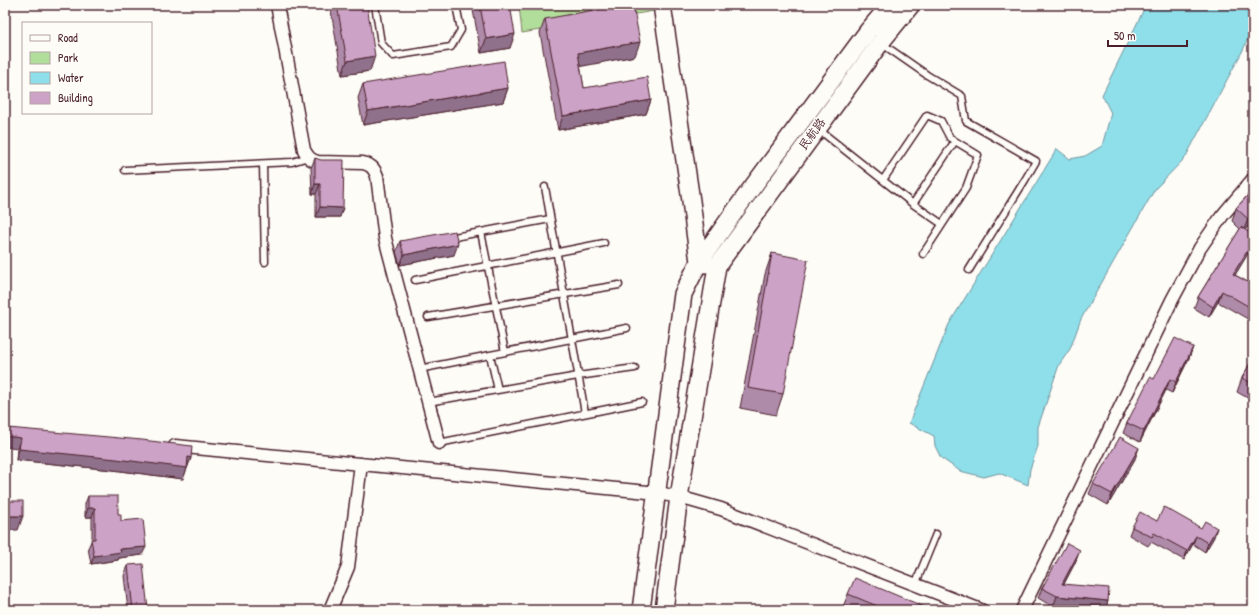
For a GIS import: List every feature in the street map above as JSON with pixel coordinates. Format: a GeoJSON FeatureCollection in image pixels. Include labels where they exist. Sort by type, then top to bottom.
{"type":"FeatureCollection","features":[{"type":"Feature","properties":{"kind":"main road"},"geometry":{"type":"LineString","coordinates":[[662,5],[699,262],[717,266],[679,497],[664,610]]}},
{"type":"Feature","properties":{"kind":"main road","name":"民航路"},"geometry":{"type":"LineString","coordinates":[[717,266],[817,128],[874,36],[890,5]]}},
{"type":"Feature","properties":{"kind":"main road","name":"民航路"},"geometry":{"type":"LineString","coordinates":[[641,610],[658,493],[683,294],[699,262],[740,204],[874,36],[911,5]]}},
{"type":"Feature","properties":{"kind":"street"},"geometry":{"type":"LineString","coordinates":[[276,5],[304,150],[308,157],[311,161],[318,162],[362,162],[369,164],[377,176],[385,238],[439,443]]}},
{"type":"Feature","properties":{"kind":"street"},"geometry":{"type":"LineString","coordinates":[[1022,610],[1179,287],[1200,248],[1222,216],[1253,180]]}},
{"type":"Feature","properties":{"kind":"street"},"geometry":{"type":"LineString","coordinates":[[163,445],[658,493],[679,497],[721,509],[981,610]]}},
{"type":"Feature","properties":{"kind":"street"},"geometry":{"type":"LineString","coordinates":[[330,610],[348,567],[361,464]]}},
{"type":"Feature","properties":{"kind":"lane"},"geometry":{"type":"LineString","coordinates":[[375,5],[381,43],[393,56],[451,47],[462,30],[456,5]]}},
{"type":"Feature","properties":{"kind":"lane"},"geometry":{"type":"LineString","coordinates":[[874,36],[927,75],[962,96],[966,122],[1036,161],[969,270]]}},
{"type":"Feature","properties":{"kind":"lane"},"geometry":{"type":"LineString","coordinates":[[883,180],[927,115],[941,121],[950,138],[978,155],[966,188],[923,254]]}},
{"type":"Feature","properties":{"kind":"lane"},"geometry":{"type":"LineString","coordinates":[[817,128],[913,204],[942,224]]}},
{"type":"Feature","properties":{"kind":"lane"},"geometry":{"type":"LineString","coordinates":[[913,204],[955,141]]}},
{"type":"Feature","properties":{"kind":"lane"},"geometry":{"type":"LineString","coordinates":[[125,170],[292,162],[308,157]]}},
{"type":"Feature","properties":{"kind":"lane"},"geometry":{"type":"LineString","coordinates":[[263,164],[265,262]]}},
{"type":"Feature","properties":{"kind":"lane"},"geometry":{"type":"LineString","coordinates":[[545,187],[585,414]]}},
{"type":"Feature","properties":{"kind":"lane"},"geometry":{"type":"LineString","coordinates":[[445,238],[550,219]]}},
{"type":"Feature","properties":{"kind":"lane"},"geometry":{"type":"LineString","coordinates":[[481,232],[505,352]]}},
{"type":"Feature","properties":{"kind":"lane"},"geometry":{"type":"LineString","coordinates":[[415,280],[604,243]]}},
{"type":"Feature","properties":{"kind":"lane"},"geometry":{"type":"LineString","coordinates":[[428,317],[619,285]]}},
{"type":"Feature","properties":{"kind":"lane"},"geometry":{"type":"LineString","coordinates":[[419,369],[627,328]]}},
{"type":"Feature","properties":{"kind":"lane"},"geometry":{"type":"LineString","coordinates":[[490,355],[498,390]]}},
{"type":"Feature","properties":{"kind":"lane"},"geometry":{"type":"LineString","coordinates":[[428,402],[578,376],[635,368]]}},
{"type":"Feature","properties":{"kind":"lane"},"geometry":{"type":"LineString","coordinates":[[439,443],[642,402]]}},
{"type":"Feature","properties":{"kind":"lane"},"geometry":{"type":"LineString","coordinates":[[915,585],[936,534]]}},
{"type":"Feature","properties":{"kind":"green space"},"geometry":{"type":"Polygon","coordinates":[[[519,5],[653,5],[654,11],[522,33],[519,5]]]}},
{"type":"Feature","properties":{"kind":"water"},"geometry":{"type":"Polygon","coordinates":[[[1146,5],[1253,5],[1253,27],[1243,50],[1185,158],[1155,189],[1081,319],[1070,349],[1059,365],[1038,427],[1038,446],[1030,469],[1028,485],[999,473],[984,477],[960,471],[941,458],[935,446],[934,436],[909,423],[949,324],[1057,149],[1070,159],[1085,156],[1102,146],[1111,113],[1102,95],[1146,5]]]}},
{"type":"Feature","properties":{"kind":"building"},"geometry":{"type":"Polygon","coordinates":[[[337,5],[367,5],[375,56],[347,61],[337,5]]]}},
{"type":"Feature","properties":{"kind":"building"},"geometry":{"type":"Polygon","coordinates":[[[480,5],[510,5],[515,34],[486,39],[480,5]]]}},
{"type":"Feature","properties":{"kind":"building"},"geometry":{"type":"Polygon","coordinates":[[[621,5],[633,5],[640,42],[578,53],[584,88],[647,77],[651,100],[563,116],[545,19],[621,5]]]}},
{"type":"Feature","properties":{"kind":"building"},"geometry":{"type":"Polygon","coordinates":[[[504,61],[508,88],[368,111],[363,84],[504,61]]]}},
{"type":"Feature","properties":{"kind":"building"},"geometry":{"type":"Polygon","coordinates":[[[315,158],[321,160],[344,160],[343,208],[320,207],[320,184],[315,184],[315,158]]]}},
{"type":"Feature","properties":{"kind":"building"},"geometry":{"type":"Polygon","coordinates":[[[1253,190],[1253,214],[1248,219],[1236,208],[1253,190]]]}},
{"type":"Feature","properties":{"kind":"building"},"geometry":{"type":"Polygon","coordinates":[[[1241,227],[1253,235],[1253,242],[1233,274],[1253,285],[1253,309],[1222,291],[1213,307],[1198,297],[1241,227]]]}},
{"type":"Feature","properties":{"kind":"building"},"geometry":{"type":"Polygon","coordinates":[[[455,231],[458,244],[404,255],[400,241],[455,231]]]}},
{"type":"Feature","properties":{"kind":"building"},"geometry":{"type":"Polygon","coordinates":[[[772,253],[808,260],[783,394],[748,388],[772,253]]]}},
{"type":"Feature","properties":{"kind":"building"},"geometry":{"type":"Polygon","coordinates":[[[1175,338],[1193,347],[1176,382],[1170,379],[1144,431],[1127,423],[1150,377],[1154,379],[1175,338]]]}},
{"type":"Feature","properties":{"kind":"building"},"geometry":{"type":"Polygon","coordinates":[[[1253,358],[1253,384],[1242,378],[1253,358]]]}},
{"type":"Feature","properties":{"kind":"building"},"geometry":{"type":"Polygon","coordinates":[[[5,426],[8,428],[192,446],[191,458],[188,457],[187,468],[19,449],[21,438],[5,436],[5,426]]]}},
{"type":"Feature","properties":{"kind":"building"},"geometry":{"type":"Polygon","coordinates":[[[1120,437],[1139,448],[1112,494],[1093,484],[1120,437]]]}},
{"type":"Feature","properties":{"kind":"building"},"geometry":{"type":"Polygon","coordinates":[[[88,496],[118,496],[118,514],[121,514],[121,521],[143,519],[146,547],[120,549],[121,552],[94,556],[91,539],[95,539],[95,508],[88,508],[88,496]]]}},
{"type":"Feature","properties":{"kind":"building"},"geometry":{"type":"Polygon","coordinates":[[[5,501],[23,501],[23,516],[5,516],[5,501]]]}},
{"type":"Feature","properties":{"kind":"building"},"geometry":{"type":"Polygon","coordinates":[[[1164,507],[1201,528],[1205,521],[1217,528],[1208,543],[1196,536],[1187,551],[1154,533],[1152,537],[1132,527],[1140,512],[1157,521],[1164,507]]]}},
{"type":"Feature","properties":{"kind":"building"},"geometry":{"type":"Polygon","coordinates":[[[1067,543],[1080,550],[1062,584],[1109,588],[1108,601],[1057,596],[1042,588],[1067,543]]]}},
{"type":"Feature","properties":{"kind":"building"},"geometry":{"type":"Polygon","coordinates":[[[143,564],[148,610],[133,610],[128,565],[143,564]]]}},
{"type":"Feature","properties":{"kind":"building"},"geometry":{"type":"Polygon","coordinates":[[[855,578],[932,610],[887,610],[848,594],[855,578]]]}}]}
